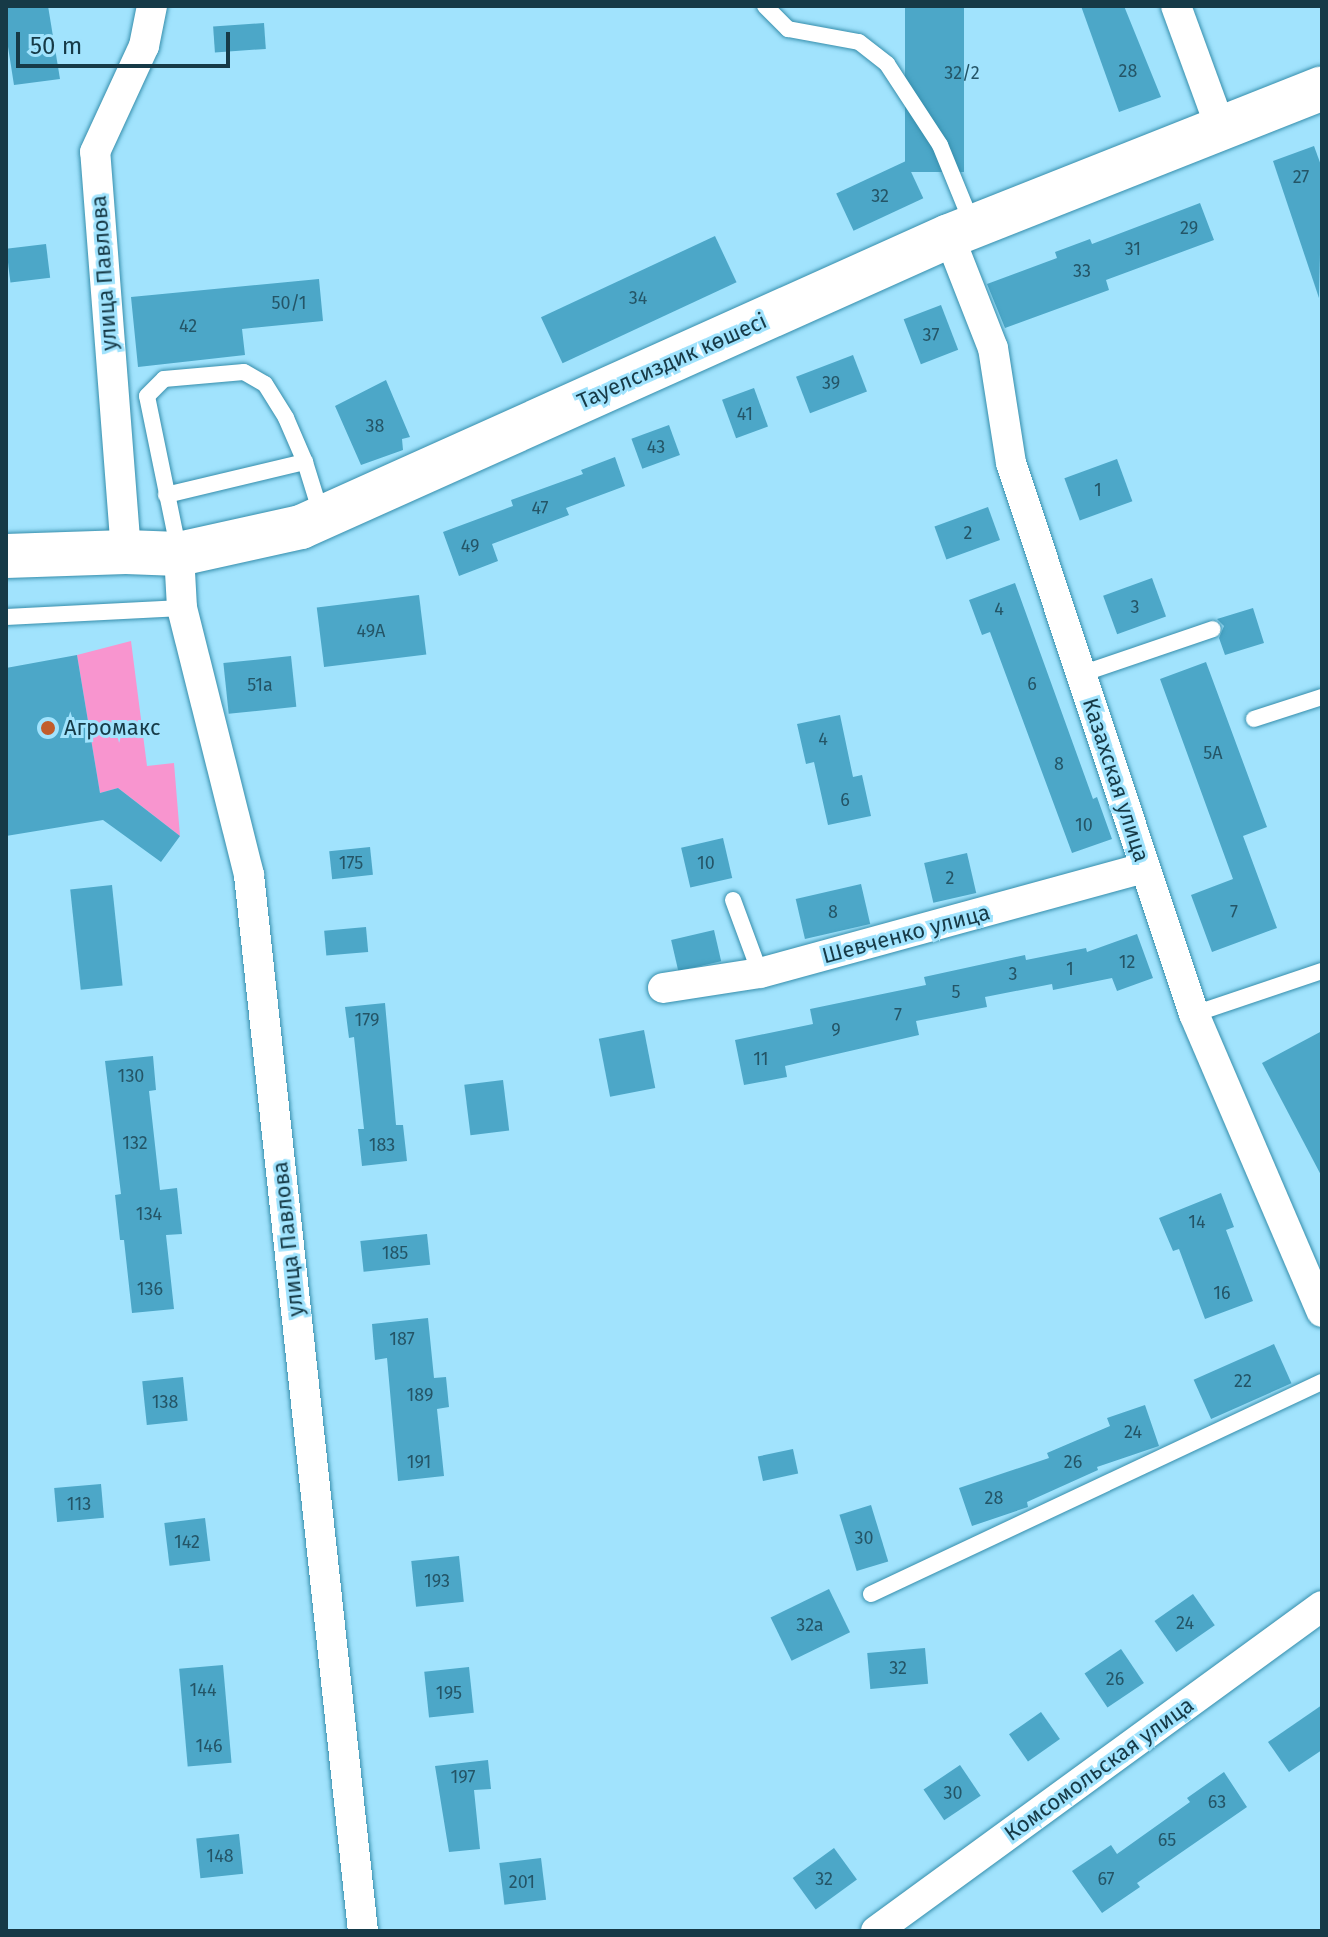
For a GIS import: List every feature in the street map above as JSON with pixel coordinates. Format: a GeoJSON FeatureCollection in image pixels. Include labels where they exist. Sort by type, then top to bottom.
{"type":"FeatureCollection","features":[{"type":"Feature","properties":{"kind":"street","name":"улица Павлова"},"geometry":{"type":"LineString","coordinates":[[126,552],[95,152],[144,46],[152,6]]}},
{"type":"Feature","properties":{"kind":"street"},"geometry":{"type":"LineString","coordinates":[[1176,6],[1220,126]]}},
{"type":"Feature","properties":{"kind":"street","name":"Тауелсиздик көшесі"},"geometry":{"type":"LineString","coordinates":[[6,556],[126,552],[179,554],[244,542],[322,518],[961,231],[1322,88]]}},
{"type":"Feature","properties":{"kind":"street","name":"Казахская улица"},"geometry":{"type":"LineString","coordinates":[[961,231],[993,348],[1011,463],[1145,868],[1194,1014],[1322,1312]]}},
{"type":"Feature","properties":{"kind":"street","name":"улица Павлова"},"geometry":{"type":"LineString","coordinates":[[179,554],[182,608],[213,742],[249,875],[363,1931]]}},
{"type":"Feature","properties":{"kind":"street","name":"Шевченко улица"},"geometry":{"type":"LineString","coordinates":[[663,988],[760,973],[1145,868]]}},
{"type":"Feature","properties":{"kind":"street","name":"Комсомольская улица"},"geometry":{"type":"LineString","coordinates":[[876,1931],[1322,1606]]}},
{"type":"Feature","properties":{"kind":"lane"},"geometry":{"type":"LineString","coordinates":[[765,6],[788,29],[859,42],[887,64],[940,145],[961,231]]}},
{"type":"Feature","properties":{"kind":"lane"},"geometry":{"type":"LineString","coordinates":[[179,554],[147,396],[164,379],[244,372],[265,384],[286,418],[305,462],[322,518]]}},
{"type":"Feature","properties":{"kind":"lane"},"geometry":{"type":"LineString","coordinates":[[166,495],[305,462]]}},
{"type":"Feature","properties":{"kind":"lane"},"geometry":{"type":"LineString","coordinates":[[6,617],[182,608]]}},
{"type":"Feature","properties":{"kind":"lane"},"geometry":{"type":"LineString","coordinates":[[1081,674],[1213,629]]}},
{"type":"Feature","properties":{"kind":"lane"},"geometry":{"type":"LineString","coordinates":[[1254,719],[1322,697]]}},
{"type":"Feature","properties":{"kind":"lane"},"geometry":{"type":"LineString","coordinates":[[733,900],[760,973]]}},
{"type":"Feature","properties":{"kind":"lane"},"geometry":{"type":"LineString","coordinates":[[1194,1014],[1322,971]]}},
{"type":"Feature","properties":{"kind":"lane"},"geometry":{"type":"LineString","coordinates":[[871,1594],[1322,1382]]}},
{"type":"Feature","properties":{"kind":"shaded area"},"geometry":{"type":"Polygon","coordinates":[[[131,641],[147,766],[174,763],[180,836],[118,788],[100,793],[77,655],[131,641]]]}},
{"type":"Feature","properties":{"kind":"building"},"geometry":{"type":"Polygon","coordinates":[[[6,6],[48,6],[60,79],[14,85],[6,34],[6,6]]]}},
{"type":"Feature","properties":{"kind":"building"},"geometry":{"type":"Polygon","coordinates":[[[905,6],[964,6],[964,172],[905,172],[905,6]]]}},
{"type":"Feature","properties":{"kind":"building"},"geometry":{"type":"Polygon","coordinates":[[[1081,6],[1124,6],[1161,97],[1119,112],[1081,6]]]}},
{"type":"Feature","properties":{"kind":"building"},"geometry":{"type":"Polygon","coordinates":[[[264,23],[266,49],[215,52],[213,27],[264,23]]]}},
{"type":"Feature","properties":{"kind":"building"},"geometry":{"type":"Polygon","coordinates":[[[1314,146],[1322,168],[1319,298],[1273,161],[1314,146]]]}},
{"type":"Feature","properties":{"kind":"building"},"geometry":{"type":"Polygon","coordinates":[[[906,161],[923,198],[854,231],[836,194],[906,161]]]}},
{"type":"Feature","properties":{"kind":"building"},"geometry":{"type":"Polygon","coordinates":[[[1200,203],[1214,240],[1106,280],[1109,290],[1005,328],[987,284],[1057,258],[1055,252],[1090,239],[1092,244],[1200,203]]]}},
{"type":"Feature","properties":{"kind":"building"},"geometry":{"type":"Polygon","coordinates":[[[715,236],[737,282],[563,363],[541,317],[715,236]]]}},
{"type":"Feature","properties":{"kind":"building"},"geometry":{"type":"Polygon","coordinates":[[[46,244],[50,278],[10,283],[6,249],[46,244]]]}},
{"type":"Feature","properties":{"kind":"building"},"geometry":{"type":"Polygon","coordinates":[[[319,279],[323,321],[242,329],[245,355],[138,367],[131,297],[319,279]]]}},
{"type":"Feature","properties":{"kind":"building"},"geometry":{"type":"Polygon","coordinates":[[[941,305],[958,350],[921,364],[904,319],[941,305]]]}},
{"type":"Feature","properties":{"kind":"building"},"geometry":{"type":"Polygon","coordinates":[[[853,355],[867,391],[810,413],[796,377],[853,355]]]}},
{"type":"Feature","properties":{"kind":"building"},"geometry":{"type":"Polygon","coordinates":[[[386,380],[410,437],[402,439],[403,450],[361,465],[335,406],[386,380]]]}},
{"type":"Feature","properties":{"kind":"building"},"geometry":{"type":"Polygon","coordinates":[[[754,388],[768,427],[736,438],[722,400],[754,388]]]}},
{"type":"Feature","properties":{"kind":"building"},"geometry":{"type":"Polygon","coordinates":[[[669,425],[680,455],[642,469],[631,439],[669,425]]]}},
{"type":"Feature","properties":{"kind":"building"},"geometry":{"type":"Polygon","coordinates":[[[615,457],[625,486],[566,508],[569,515],[492,544],[498,561],[459,576],[443,532],[513,506],[511,500],[583,474],[581,470],[615,457]]]}},
{"type":"Feature","properties":{"kind":"building"},"geometry":{"type":"Polygon","coordinates":[[[1117,459],[1132,501],[1080,520],[1064,478],[1117,459]]]}},
{"type":"Feature","properties":{"kind":"building"},"geometry":{"type":"Polygon","coordinates":[[[988,507],[1000,540],[946,559],[934,526],[988,507]]]}},
{"type":"Feature","properties":{"kind":"building"},"geometry":{"type":"Polygon","coordinates":[[[1152,578],[1166,617],[1117,634],[1103,596],[1152,578]]]}},
{"type":"Feature","properties":{"kind":"building"},"geometry":{"type":"Polygon","coordinates":[[[1015,583],[1093,799],[1097,797],[1112,839],[1072,853],[990,632],[982,635],[969,600],[1015,583]]]}},
{"type":"Feature","properties":{"kind":"building"},"geometry":{"type":"Polygon","coordinates":[[[419,595],[426,655],[324,667],[317,608],[419,595]]]}},
{"type":"Feature","properties":{"kind":"building"},"geometry":{"type":"Polygon","coordinates":[[[1253,608],[1264,643],[1225,655],[1219,638],[1224,626],[1217,619],[1253,608]]]}},
{"type":"Feature","properties":{"kind":"building","name":"Агромакс"},"geometry":{"type":"Polygon","coordinates":[[[77,655],[100,793],[118,788],[180,836],[161,862],[103,820],[6,836],[6,668],[77,655]]]}},
{"type":"Feature","properties":{"kind":"building"},"geometry":{"type":"Polygon","coordinates":[[[291,656],[296,707],[229,714],[223,663],[291,656]]]}},
{"type":"Feature","properties":{"kind":"building"},"geometry":{"type":"Polygon","coordinates":[[[1206,662],[1267,827],[1243,836],[1277,928],[1212,952],[1191,895],[1233,879],[1160,679],[1206,662]]]}},
{"type":"Feature","properties":{"kind":"building"},"geometry":{"type":"Polygon","coordinates":[[[840,715],[853,777],[862,775],[871,816],[828,825],[814,762],[806,764],[797,724],[840,715]]]}},
{"type":"Feature","properties":{"kind":"building"},"geometry":{"type":"Polygon","coordinates":[[[723,838],[732,878],[690,888],[681,848],[723,838]]]}},
{"type":"Feature","properties":{"kind":"building"},"geometry":{"type":"Polygon","coordinates":[[[370,847],[373,875],[332,879],[329,851],[370,847]]]}},
{"type":"Feature","properties":{"kind":"building"},"geometry":{"type":"Polygon","coordinates":[[[967,853],[976,893],[933,903],[924,863],[967,853]]]}},
{"type":"Feature","properties":{"kind":"building"},"geometry":{"type":"Polygon","coordinates":[[[861,884],[870,924],[805,939],[796,899],[861,884]]]}},
{"type":"Feature","properties":{"kind":"building"},"geometry":{"type":"Polygon","coordinates":[[[112,885],[123,985],[81,990],[70,889],[112,885]]]}},
{"type":"Feature","properties":{"kind":"building"},"geometry":{"type":"Polygon","coordinates":[[[366,927],[368,952],[326,956],[324,931],[366,927]]]}},
{"type":"Feature","properties":{"kind":"building"},"geometry":{"type":"Polygon","coordinates":[[[714,930],[721,961],[678,971],[671,940],[714,930]]]}},
{"type":"Feature","properties":{"kind":"building"},"geometry":{"type":"Polygon","coordinates":[[[1137,934],[1153,978],[1117,991],[1112,978],[1053,990],[1052,984],[985,997],[987,1007],[916,1021],[919,1035],[785,1066],[787,1077],[744,1085],[735,1040],[813,1024],[810,1009],[926,985],[924,977],[1025,955],[1026,960],[1086,948],[1087,952],[1137,934]]]}},
{"type":"Feature","properties":{"kind":"building"},"geometry":{"type":"Polygon","coordinates":[[[385,1003],[396,1125],[403,1125],[407,1161],[362,1166],[358,1129],[364,1129],[354,1037],[349,1038],[345,1007],[385,1003]]]}},
{"type":"Feature","properties":{"kind":"building"},"geometry":{"type":"Polygon","coordinates":[[[644,1030],[655,1088],[610,1097],[599,1039],[644,1030]]]}},
{"type":"Feature","properties":{"kind":"building"},"geometry":{"type":"Polygon","coordinates":[[[1322,1031],[1322,1177],[1262,1063],[1322,1031]]]}},
{"type":"Feature","properties":{"kind":"building"},"geometry":{"type":"Polygon","coordinates":[[[153,1056],[156,1090],[149,1091],[160,1190],[177,1188],[182,1234],[166,1235],[174,1309],[132,1313],[124,1240],[120,1240],[115,1195],[121,1194],[105,1061],[153,1056]]]}},
{"type":"Feature","properties":{"kind":"building"},"geometry":{"type":"Polygon","coordinates":[[[503,1080],[509,1131],[471,1135],[464,1085],[503,1080]]]}},
{"type":"Feature","properties":{"kind":"building"},"geometry":{"type":"Polygon","coordinates":[[[1221,1193],[1234,1227],[1226,1230],[1253,1301],[1205,1319],[1179,1249],[1173,1251],[1159,1218],[1221,1193]]]}},
{"type":"Feature","properties":{"kind":"building"},"geometry":{"type":"Polygon","coordinates":[[[427,1234],[430,1265],[364,1272],[360,1241],[427,1234]]]}},
{"type":"Feature","properties":{"kind":"building"},"geometry":{"type":"Polygon","coordinates":[[[428,1318],[434,1378],[446,1377],[449,1407],[437,1409],[444,1476],[398,1481],[387,1358],[375,1360],[372,1324],[428,1318]]]}},
{"type":"Feature","properties":{"kind":"building"},"geometry":{"type":"Polygon","coordinates":[[[1274,1344],[1291,1383],[1211,1419],[1194,1380],[1274,1344]]]}},
{"type":"Feature","properties":{"kind":"building"},"geometry":{"type":"Polygon","coordinates":[[[183,1377],[188,1421],[147,1425],[142,1381],[183,1377]]]}},
{"type":"Feature","properties":{"kind":"building"},"geometry":{"type":"Polygon","coordinates":[[[1145,1405],[1159,1446],[1097,1467],[1098,1470],[1027,1502],[1028,1507],[972,1526],[959,1488],[1049,1458],[1047,1453],[1110,1426],[1107,1418],[1145,1405]]]}},
{"type":"Feature","properties":{"kind":"building"},"geometry":{"type":"Polygon","coordinates":[[[793,1449],[798,1473],[763,1481],[758,1456],[793,1449]]]}},
{"type":"Feature","properties":{"kind":"building"},"geometry":{"type":"Polygon","coordinates":[[[101,1484],[104,1518],[57,1522],[54,1488],[101,1484]]]}},
{"type":"Feature","properties":{"kind":"building"},"geometry":{"type":"Polygon","coordinates":[[[871,1505],[888,1561],[857,1571],[839,1515],[871,1505]]]}},
{"type":"Feature","properties":{"kind":"building"},"geometry":{"type":"Polygon","coordinates":[[[205,1518],[210,1561],[170,1566],[164,1523],[205,1518]]]}},
{"type":"Feature","properties":{"kind":"building"},"geometry":{"type":"Polygon","coordinates":[[[459,1556],[464,1602],[416,1607],[411,1561],[459,1556]]]}},
{"type":"Feature","properties":{"kind":"building"},"geometry":{"type":"Polygon","coordinates":[[[829,1589],[850,1632],[792,1661],[771,1617],[829,1589]]]}},
{"type":"Feature","properties":{"kind":"building"},"geometry":{"type":"Polygon","coordinates":[[[1193,1594],[1215,1625],[1176,1652],[1154,1621],[1193,1594]]]}},
{"type":"Feature","properties":{"kind":"building"},"geometry":{"type":"Polygon","coordinates":[[[925,1648],[928,1684],[870,1689],[867,1653],[925,1648]]]}},
{"type":"Feature","properties":{"kind":"building"},"geometry":{"type":"Polygon","coordinates":[[[1121,1649],[1144,1683],[1107,1708],[1085,1674],[1121,1649]]]}},
{"type":"Feature","properties":{"kind":"building"},"geometry":{"type":"Polygon","coordinates":[[[223,1665],[232,1763],[188,1766],[179,1669],[223,1665]]]}},
{"type":"Feature","properties":{"kind":"building"},"geometry":{"type":"Polygon","coordinates":[[[469,1667],[474,1713],[429,1717],[424,1672],[469,1667]]]}},
{"type":"Feature","properties":{"kind":"building"},"geometry":{"type":"Polygon","coordinates":[[[1322,1705],[1322,1750],[1289,1772],[1268,1742],[1322,1705]]]}},
{"type":"Feature","properties":{"kind":"building"},"geometry":{"type":"Polygon","coordinates":[[[1041,1712],[1060,1739],[1028,1761],[1009,1734],[1041,1712]]]}},
{"type":"Feature","properties":{"kind":"building"},"geometry":{"type":"Polygon","coordinates":[[[488,1760],[491,1789],[474,1790],[480,1849],[449,1852],[435,1766],[488,1760]]]}},
{"type":"Feature","properties":{"kind":"building"},"geometry":{"type":"Polygon","coordinates":[[[960,1765],[981,1796],[944,1820],[924,1790],[960,1765]]]}},
{"type":"Feature","properties":{"kind":"building"},"geometry":{"type":"Polygon","coordinates":[[[1224,1772],[1247,1807],[1137,1883],[1140,1887],[1102,1913],[1072,1871],[1111,1845],[1117,1854],[1190,1802],[1187,1798],[1224,1772]]]}},
{"type":"Feature","properties":{"kind":"building"},"geometry":{"type":"Polygon","coordinates":[[[239,1834],[243,1874],[200,1878],[196,1838],[239,1834]]]}},
{"type":"Feature","properties":{"kind":"building"},"geometry":{"type":"Polygon","coordinates":[[[834,1848],[857,1880],[816,1910],[793,1878],[834,1848]]]}},
{"type":"Feature","properties":{"kind":"building"},"geometry":{"type":"Polygon","coordinates":[[[541,1858],[546,1900],[504,1905],[499,1863],[541,1858]]]}},
{"type":"Feature","properties":{"kind":"place","name":"Агромакс"},"geometry":{"type":"Point","coordinates":[48,728]}}]}
